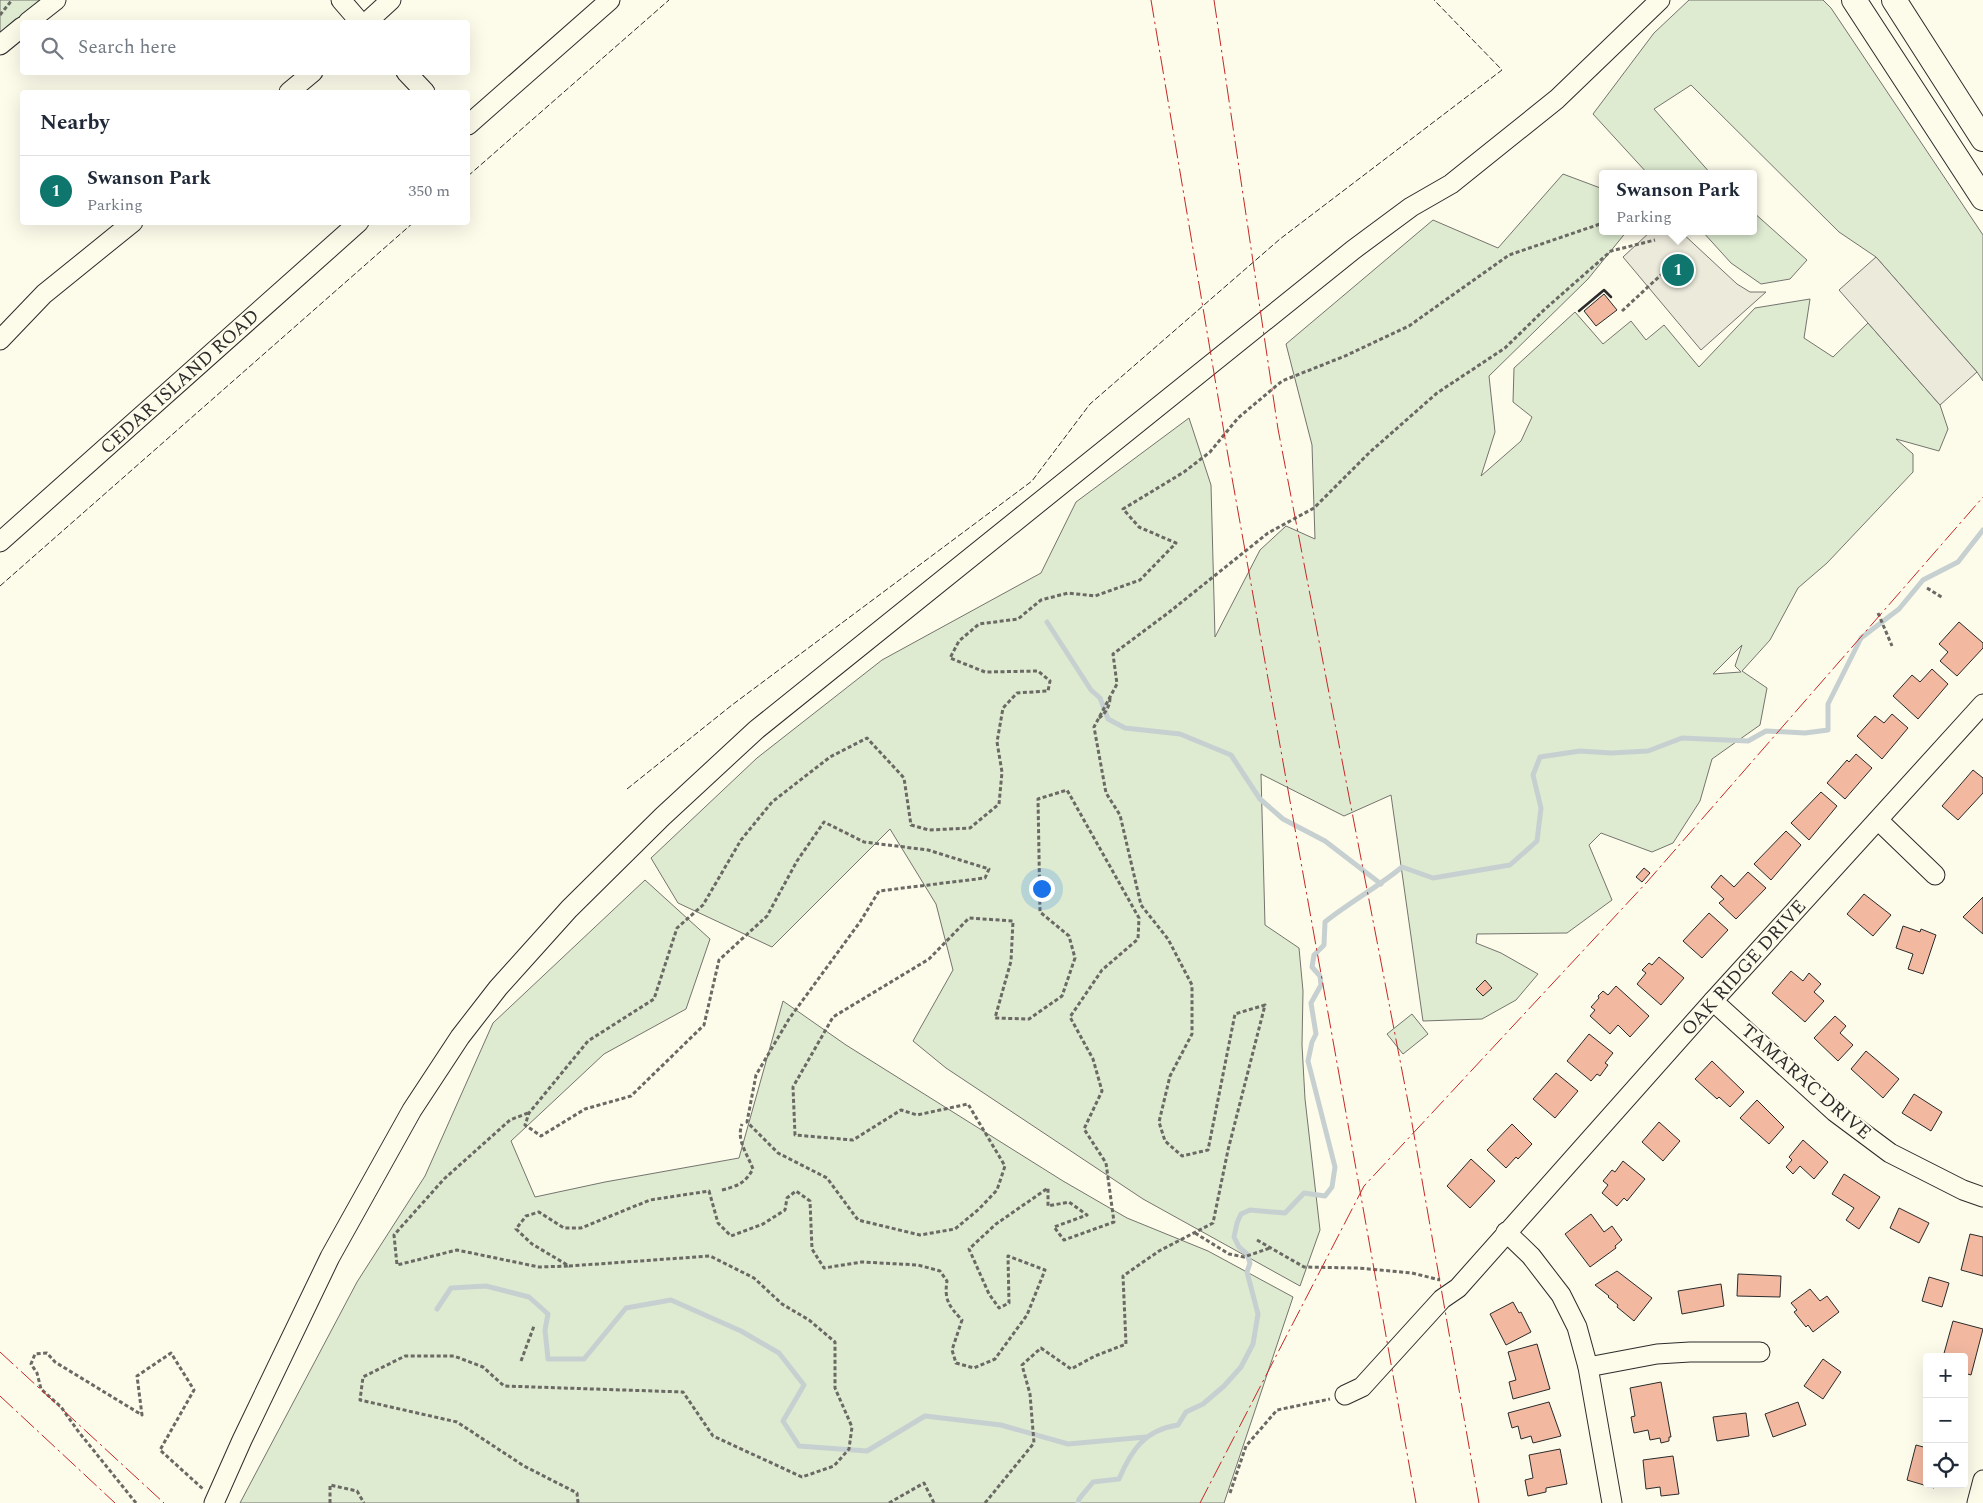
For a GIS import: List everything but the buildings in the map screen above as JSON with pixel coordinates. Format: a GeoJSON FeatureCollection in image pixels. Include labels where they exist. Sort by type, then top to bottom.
{"type":"FeatureCollection","features":[{"type":"Feature","properties":{"kind":"main road"},"geometry":{"type":"LineString","coordinates":[[1854,0],[1983,198]]}},
{"type":"Feature","properties":{"kind":"main road"},"geometry":{"type":"LineString","coordinates":[[1894,0],[1983,139]]}},
{"type":"Feature","properties":{"kind":"street"},"geometry":{"type":"LineString","coordinates":[[31,20],[56,0]]}},
{"type":"Feature","properties":{"kind":"street"},"geometry":{"type":"LineString","coordinates":[[341,0],[358,20]]}},
{"type":"Feature","properties":{"kind":"street"},"geometry":{"type":"LineString","coordinates":[[369,20],[391,0]]}},
{"type":"Feature","properties":{"kind":"street"},"geometry":{"type":"LineString","coordinates":[[470,123],[610,0]]}},
{"type":"Feature","properties":{"kind":"street"},"geometry":{"type":"LineString","coordinates":[[215,1501],[330,1257],[412,1110],[460,1037],[498,988],[569,910],[662,817],[756,730],[1353,250],[1411,207],[1451,184],[1557,99],[1660,0]]}},
{"type":"Feature","properties":{"kind":"street"},"geometry":{"type":"LineString","coordinates":[[0,45],[20,29]]}},
{"type":"Feature","properties":{"kind":"street"},"geometry":{"type":"LineString","coordinates":[[291,90],[309,75]]}},
{"type":"Feature","properties":{"kind":"street"},"geometry":{"type":"LineString","coordinates":[[409,75],[423,90]]}},
{"type":"Feature","properties":{"kind":"street"},"geometry":{"type":"LineString","coordinates":[[0,340],[44,294],[129,225]]}},
{"type":"Feature","properties":{"kind":"street","name":"CEDAR ISLAND ROAD"},"geometry":{"type":"LineString","coordinates":[[0,542],[356,225]]}},
{"type":"Feature","properties":{"kind":"street","name":"OAK RIDGE DRIVE"},"geometry":{"type":"LineString","coordinates":[[1346,1395],[1362,1387],[1442,1299],[1458,1288],[1713,1001],[1983,704]]}},
{"type":"Feature","properties":{"kind":"street"},"geometry":{"type":"LineString","coordinates":[[1878,820],[1935,875]]}},
{"type":"Feature","properties":{"kind":"street","name":"TAMARAC DRIVE"},"geometry":{"type":"LineString","coordinates":[[1713,1001],[1835,1112],[1890,1153],[1962,1190],[1983,1197]]}},
{"type":"Feature","properties":{"kind":"street"},"geometry":{"type":"LineString","coordinates":[[1506,1232],[1531,1256],[1561,1295],[1578,1327],[1588,1367],[1612,1503]]}},
{"type":"Feature","properties":{"kind":"street"},"geometry":{"type":"LineString","coordinates":[[1588,1367],[1657,1354],[1760,1352]]}},
{"type":"Feature","properties":{"kind":"street"},"geometry":{"type":"LineString","coordinates":[[1977,1503],[1983,1480]]}},
{"type":"Feature","properties":{"kind":"path"},"geometry":{"type":"LineString","coordinates":[[0,15],[12,0]]}},
{"type":"Feature","properties":{"kind":"path"},"geometry":{"type":"LineString","coordinates":[[569,1266],[532,1244],[516,1229],[526,1216],[539,1212],[564,1228],[581,1228],[650,1200],[709,1191],[718,1223],[732,1236],[763,1224],[785,1210],[787,1198],[796,1191],[810,1201],[812,1249],[824,1268],[862,1262],[918,1266],[940,1271],[947,1281],[945,1294],[950,1307],[962,1320],[952,1350],[956,1363],[974,1368],[994,1359],[1026,1315],[1045,1270],[1008,1256],[1009,1303],[999,1308],[989,1294],[969,1249],[996,1224],[1048,1188],[1048,1206],[1069,1202],[1087,1215],[1054,1227],[1064,1240],[1114,1222],[1106,1163],[1084,1129],[1102,1091],[1093,1059],[1070,1017],[1102,970],[1138,940],[1139,918],[1067,790],[1038,799],[1040,912],[1068,936],[1075,958],[1062,996],[1029,1019],[995,1018],[1011,961],[1013,921],[969,918],[929,959],[833,1017],[793,1087],[794,1135],[853,1140],[901,1110],[917,1115],[968,1104],[1005,1166],[997,1190],[979,1209],[955,1229],[920,1235],[858,1220],[827,1178],[778,1153],[746,1122],[756,1075],[789,1019],[860,922],[879,891],[985,878],[989,869],[928,850],[864,842],[824,822],[797,862],[767,916],[719,960],[704,1025],[631,1096],[585,1109],[541,1136],[525,1125],[529,1113],[588,1041],[654,999],[677,928],[703,905],[741,840],[772,802],[830,757],[867,738],[904,778],[911,825],[929,830],[970,828],[999,804],[1002,772],[997,742],[1003,708],[1016,693],[1048,691],[1050,681],[1038,671],[985,672],[950,658],[959,641],[979,624],[1018,619],[1041,600],[1068,594],[1095,596],[1140,580],[1176,543],[1139,527],[1123,509],[1184,472],[1210,452],[1238,418],[1282,381],[1345,356],[1409,326],[1510,255],[1599,224]]}},
{"type":"Feature","properties":{"kind":"path"},"geometry":{"type":"LineString","coordinates":[[986,1503],[1034,1443],[1030,1394],[1022,1365],[1041,1348],[1071,1369],[1095,1356],[1126,1344],[1123,1276],[1159,1251],[1213,1223],[1228,1150],[1265,1005],[1235,1014],[1208,1150],[1182,1156],[1164,1141],[1159,1122],[1170,1076],[1192,1034],[1192,985],[1168,940],[1141,905],[1120,814],[1106,793],[1094,727],[1117,684],[1113,654],[1168,613],[1268,533],[1314,508],[1370,452],[1436,393],[1505,348],[1545,309],[1611,251],[1655,240]]}},
{"type":"Feature","properties":{"kind":"path"},"geometry":{"type":"LineString","coordinates":[[1622,311],[1663,273]]}},
{"type":"Feature","properties":{"kind":"path"},"geometry":{"type":"LineString","coordinates":[[1928,588],[1943,598]]}},
{"type":"Feature","properties":{"kind":"path"},"geometry":{"type":"LineString","coordinates":[[1878,613],[1892,646]]}},
{"type":"Feature","properties":{"kind":"path"},"geometry":{"type":"LineString","coordinates":[[1099,717],[1103,716],[1110,704],[1110,697]]}},
{"type":"Feature","properties":{"kind":"path"},"geometry":{"type":"LineString","coordinates":[[529,1113],[510,1120],[444,1179],[394,1236],[397,1265],[457,1250],[539,1267],[710,1256],[754,1278],[782,1304],[809,1320],[835,1342],[836,1388],[852,1427],[849,1448],[834,1466],[802,1477],[713,1436],[683,1392],[504,1386],[483,1367],[454,1356],[405,1356],[363,1377],[360,1400],[457,1422],[524,1466],[577,1493],[578,1503]]}},
{"type":"Feature","properties":{"kind":"path"},"geometry":{"type":"LineString","coordinates":[[722,1190],[738,1186],[747,1179],[753,1169],[742,1146],[739,1132],[742,1124]]}},
{"type":"Feature","properties":{"kind":"path"},"geometry":{"type":"LineString","coordinates":[[1194,1232],[1229,1254],[1244,1257],[1271,1249]]}},
{"type":"Feature","properties":{"kind":"path"},"geometry":{"type":"LineString","coordinates":[[1256,1240],[1304,1267],[1358,1268],[1412,1273],[1443,1281],[1458,1288]]}},
{"type":"Feature","properties":{"kind":"path"},"geometry":{"type":"LineString","coordinates":[[521,1360],[534,1326]]}},
{"type":"Feature","properties":{"kind":"path"},"geometry":{"type":"LineString","coordinates":[[136,1503],[90,1447],[61,1407],[41,1389],[37,1373],[31,1364],[35,1354],[47,1353],[55,1362],[142,1415],[137,1376],[171,1354],[194,1390],[160,1450],[215,1501]]}},
{"type":"Feature","properties":{"kind":"path"},"geometry":{"type":"LineString","coordinates":[[1230,1493],[1246,1446],[1277,1410],[1346,1395]]}},
{"type":"Feature","properties":{"kind":"path"},"geometry":{"type":"LineString","coordinates":[[889,1503],[924,1483],[934,1503]]}},
{"type":"Feature","properties":{"kind":"path"},"geometry":{"type":"LineString","coordinates":[[330,1503],[330,1485],[358,1491],[364,1503]]}},
{"type":"Feature","properties":{"kind":"green space"},"geometry":{"type":"Polygon","coordinates":[[[0,0],[48,0],[20,20],[0,37],[0,0]]]}},
{"type":"Feature","properties":{"kind":"green space"},"geometry":{"type":"Polygon","coordinates":[[[1689,0],[1823,0],[1831,8],[1983,235],[1983,381],[1876,257],[1839,232],[1691,85],[1654,109],[1707,170],[1644,170],[1593,114],[1654,33],[1689,0]]]}},
{"type":"Feature","properties":{"kind":"green space"},"geometry":{"type":"Polygon","coordinates":[[[1563,174],[1599,188],[1599,235],[1624,235],[1588,279],[1489,376],[1495,432],[1481,476],[1521,441],[1532,417],[1513,402],[1514,368],[1575,312],[1603,344],[1631,321],[1646,340],[1664,325],[1699,367],[1755,308],[1810,299],[1804,338],[1833,357],[1868,323],[1940,405],[1948,429],[1939,451],[1896,439],[1913,454],[1913,472],[1827,563],[1798,588],[1770,640],[1742,671],[1767,688],[1760,725],[1712,759],[1700,801],[1673,843],[1652,852],[1601,833],[1589,845],[1612,900],[1567,933],[1477,934],[1476,943],[1501,953],[1538,974],[1516,1000],[1482,1019],[1423,1021],[1391,795],[1344,816],[1261,774],[1265,925],[1299,948],[1303,991],[1302,1045],[1305,1099],[1320,1230],[1300,1286],[1143,1199],[946,1068],[913,1041],[953,970],[936,904],[890,829],[772,947],[678,903],[651,858],[757,758],[882,660],[1041,573],[1076,502],[1189,418],[1211,485],[1215,637],[1260,550],[1286,526],[1315,539],[1312,445],[1286,344],[1433,220],[1498,248],[1563,174]],[[1742,645],[1713,674],[1741,672],[1735,666],[1742,645]]]}},
{"type":"Feature","properties":{"kind":"green space"},"geometry":{"type":"Polygon","coordinates":[[[1757,216],[1807,260],[1790,279],[1761,284],[1731,263],[1706,235],[1757,235],[1757,216]]]}},
{"type":"Feature","properties":{"kind":"green space"},"geometry":{"type":"Polygon","coordinates":[[[645,880],[710,939],[686,1009],[604,1054],[511,1141],[535,1197],[605,1182],[739,1158],[783,1001],[846,1045],[1063,1181],[1127,1218],[1208,1251],[1293,1297],[1224,1503],[240,1503],[357,1282],[425,1176],[493,1023],[645,880]]]}},
{"type":"Feature","properties":{"kind":"green space"},"geometry":{"type":"Polygon","coordinates":[[[1412,1014],[1428,1034],[1403,1054],[1387,1034],[1412,1014]]]}},
{"type":"Feature","properties":{"kind":"shaded area"},"geometry":{"type":"Polygon","coordinates":[[[1647,235],[1684,235],[1737,284],[1750,292],[1766,292],[1701,350],[1623,257],[1647,235]]]}},
{"type":"Feature","properties":{"kind":"shaded area"},"geometry":{"type":"Polygon","coordinates":[[[1876,257],[1977,372],[1940,405],[1839,290],[1876,257]]]}},
{"type":"Feature","properties":{"kind":"waterway"},"geometry":{"type":"LineString","coordinates":[[1078,1503],[1079,1499],[1093,1482],[1119,1479],[1128,1459],[1140,1443],[1156,1432],[1178,1425],[1186,1412],[1203,1404],[1224,1386],[1241,1367],[1253,1344],[1258,1314],[1247,1272],[1250,1263],[1247,1254],[1239,1247],[1234,1237],[1241,1214],[1250,1210],[1285,1213],[1304,1193],[1325,1196],[1332,1187],[1335,1167],[1308,1061],[1312,1042],[1316,1034],[1311,1003],[1321,985],[1320,976],[1312,967],[1314,955],[1324,945],[1325,922],[1402,867],[1433,878],[1510,865],[1537,841],[1541,808],[1533,775],[1540,757],[1580,751],[1611,753],[1648,751],[1682,738],[1748,741],[1766,731],[1805,733],[1828,730],[1828,704],[1861,638],[1899,609],[1923,580],[1958,562],[1983,530]]}},
{"type":"Feature","properties":{"kind":"waterway"},"geometry":{"type":"LineString","coordinates":[[1047,622],[1091,690],[1100,698],[1108,719],[1125,728],[1180,734],[1231,755],[1260,799],[1283,819],[1325,841],[1381,884]]}},
{"type":"Feature","properties":{"kind":"waterway"},"geometry":{"type":"LineString","coordinates":[[437,1309],[451,1288],[486,1286],[529,1297],[548,1314],[545,1330],[548,1359],[584,1359],[626,1308],[671,1300],[741,1331],[779,1353],[804,1385],[783,1421],[799,1446],[867,1451],[925,1416],[1001,1425],[1068,1444],[1146,1437]]}},
{"type":"Feature","properties":{"kind":"fence"},"geometry":{"type":"LineString","coordinates":[[470,174],[669,0]]}},
{"type":"Feature","properties":{"kind":"fence"},"geometry":{"type":"LineString","coordinates":[[627,789],[732,705],[1032,481],[1090,404],[1280,239],[1502,70],[1434,0]]}},
{"type":"Feature","properties":{"kind":"fence"},"geometry":{"type":"LineString","coordinates":[[0,586],[411,225]]}},
{"type":"Feature","properties":{"kind":"wall"},"geometry":{"type":"LineString","coordinates":[[1579,311],[1604,290],[1611,297]]}},
{"type":"Feature","properties":{"kind":"power"},"geometry":{"type":"LineString","coordinates":[[1151,0],[1227,450],[1416,1503]]}},
{"type":"Feature","properties":{"kind":"power"},"geometry":{"type":"LineString","coordinates":[[1214,0],[1278,429],[1410,1112],[1479,1503]]}},
{"type":"Feature","properties":{"kind":"power"},"geometry":{"type":"LineString","coordinates":[[1200,1503],[1364,1186],[1647,882],[1983,497]]}},
{"type":"Feature","properties":{"kind":"power"},"geometry":{"type":"LineString","coordinates":[[0,1352],[164,1503]]}},
{"type":"Feature","properties":{"kind":"power"},"geometry":{"type":"LineString","coordinates":[[0,1396],[115,1503]]}},
{"type":"Feature","properties":{"kind":"place","name":"Swanson Park"},"geometry":{"type":"Point","coordinates":[1678,270]}}]}
